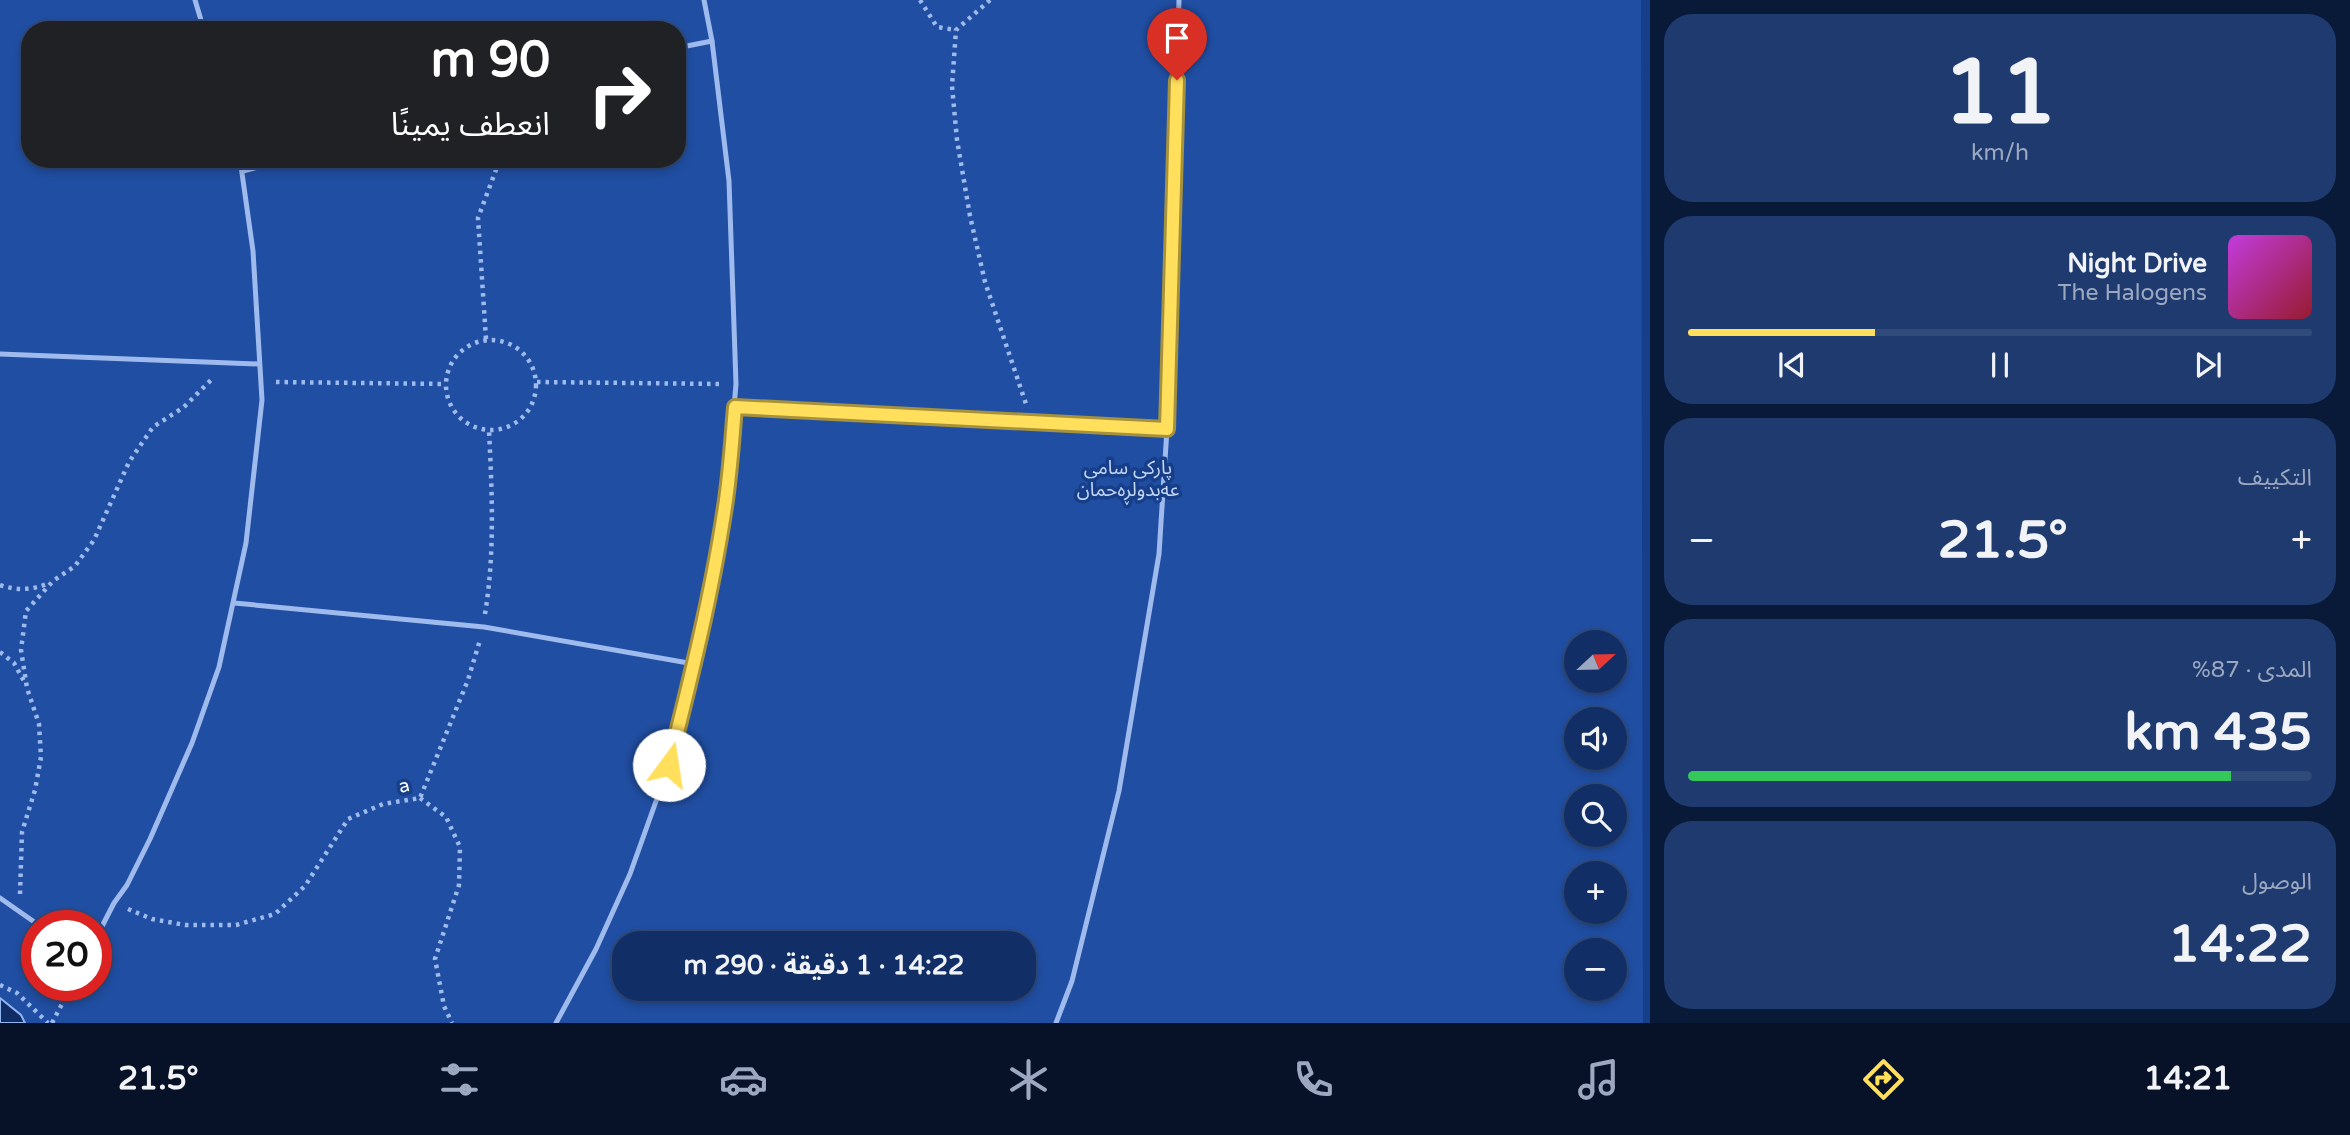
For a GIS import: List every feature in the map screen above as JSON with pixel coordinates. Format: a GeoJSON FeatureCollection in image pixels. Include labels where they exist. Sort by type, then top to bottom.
{"type":"FeatureCollection","features":[{"type":"Feature","properties":{"kind":"lane"},"geometry":{"type":"LineString","coordinates":[[195,0],[202,21]]}},
{"type":"Feature","properties":{"kind":"lane"},"geometry":{"type":"LineString","coordinates":[[556,1023],[596,949],[630,874],[669,765],[694,664],[725,511],[736,384],[730,181],[704,0]]}},
{"type":"Feature","properties":{"kind":"lane"},"geometry":{"type":"LineString","coordinates":[[1056,1023],[1072,981],[1119,791],[1159,554],[1167,429],[1179,0]]}},
{"type":"Feature","properties":{"kind":"lane"},"geometry":{"type":"LineString","coordinates":[[686,46],[712,41]]}},
{"type":"Feature","properties":{"kind":"lane"},"geometry":{"type":"LineString","coordinates":[[110,910],[127,885],[150,838],[192,743],[219,667],[252,508],[261,416],[261,382],[253,251],[242,168]]}},
{"type":"Feature","properties":{"kind":"lane"},"geometry":{"type":"LineString","coordinates":[[243,171],[254,168]]}},
{"type":"Feature","properties":{"kind":"lane"},"geometry":{"type":"LineString","coordinates":[[0,354],[259,363]]}},
{"type":"Feature","properties":{"kind":"lane"},"geometry":{"type":"LineString","coordinates":[[735,407],[1167,429]]}},
{"type":"Feature","properties":{"kind":"lane"},"geometry":{"type":"LineString","coordinates":[[234,603],[484,626],[694,664]]}},
{"type":"Feature","properties":{"kind":"lane"},"geometry":{"type":"LineString","coordinates":[[0,898],[19,912]]}},
{"type":"Feature","properties":{"kind":"path"},"geometry":{"type":"LineString","coordinates":[[920,0],[937,27],[956,30]]}},
{"type":"Feature","properties":{"kind":"path"},"geometry":{"type":"LineString","coordinates":[[990,0],[956,30],[952,86],[957,140],[985,282],[1032,421]]}},
{"type":"Feature","properties":{"kind":"path"},"geometry":{"type":"LineString","coordinates":[[486,339],[478,218],[497,168]]}},
{"type":"Feature","properties":{"kind":"path"},"geometry":{"type":"LineString","coordinates":[[486,339],[515,345],[526,355],[534,368],[537,382],[536,397],[529,411],[518,422],[504,429],[474,427],[461,419],[451,407],[446,392],[446,377],[451,363],[460,351],[472,343],[486,339]]}},
{"type":"Feature","properties":{"kind":"path"},"geometry":{"type":"LineString","coordinates":[[27,688],[21,650],[26,611],[53,582],[75,566],[94,540],[129,462],[153,427],[184,407],[227,362]]}},
{"type":"Feature","properties":{"kind":"path"},"geometry":{"type":"LineString","coordinates":[[261,382],[446,384]]}},
{"type":"Feature","properties":{"kind":"path"},"geometry":{"type":"LineString","coordinates":[[537,382],[736,384]]}},
{"type":"Feature","properties":{"kind":"path","name":"a"},"geometry":{"type":"LineString","coordinates":[[114,902],[152,919],[185,925],[236,925],[275,914],[305,886],[348,819],[383,804],[421,798],[468,681],[484,626],[490,586],[493,519],[489,430]]}},
{"type":"Feature","properties":{"kind":"path"},"geometry":{"type":"LineString","coordinates":[[0,585],[34,590],[53,582]]}},
{"type":"Feature","properties":{"kind":"path"},"geometry":{"type":"LineString","coordinates":[[0,652],[14,663],[27,688],[39,724],[41,757],[35,790],[22,832],[19,912]]}},
{"type":"Feature","properties":{"kind":"path"},"geometry":{"type":"LineString","coordinates":[[421,798],[446,817],[460,847],[460,885],[443,928],[435,959],[444,1006],[452,1023]]}},
{"type":"Feature","properties":{"kind":"path"},"geometry":{"type":"LineString","coordinates":[[0,985],[17,993],[50,1023],[63,1001]]}},
{"type":"Feature","properties":{"kind":"green space","name":"پارکی سامی عەبدولڕەحمان"},"geometry":{"type":"Polygon","coordinates":[[[0,0],[1641,0],[1643,1023],[0,1023],[0,0]]]}},
{"type":"Feature","properties":{"kind":"shaded area"},"geometry":{"type":"Polygon","coordinates":[[[0,998],[21,1015],[25,1023],[0,1023],[0,998]]]}},
{"type":"Feature","properties":{"kind":"route"},"geometry":{"type":"LineString","coordinates":[[669,765],[708,604],[725,511],[735,407],[1167,429],[1177,80]]}}]}
